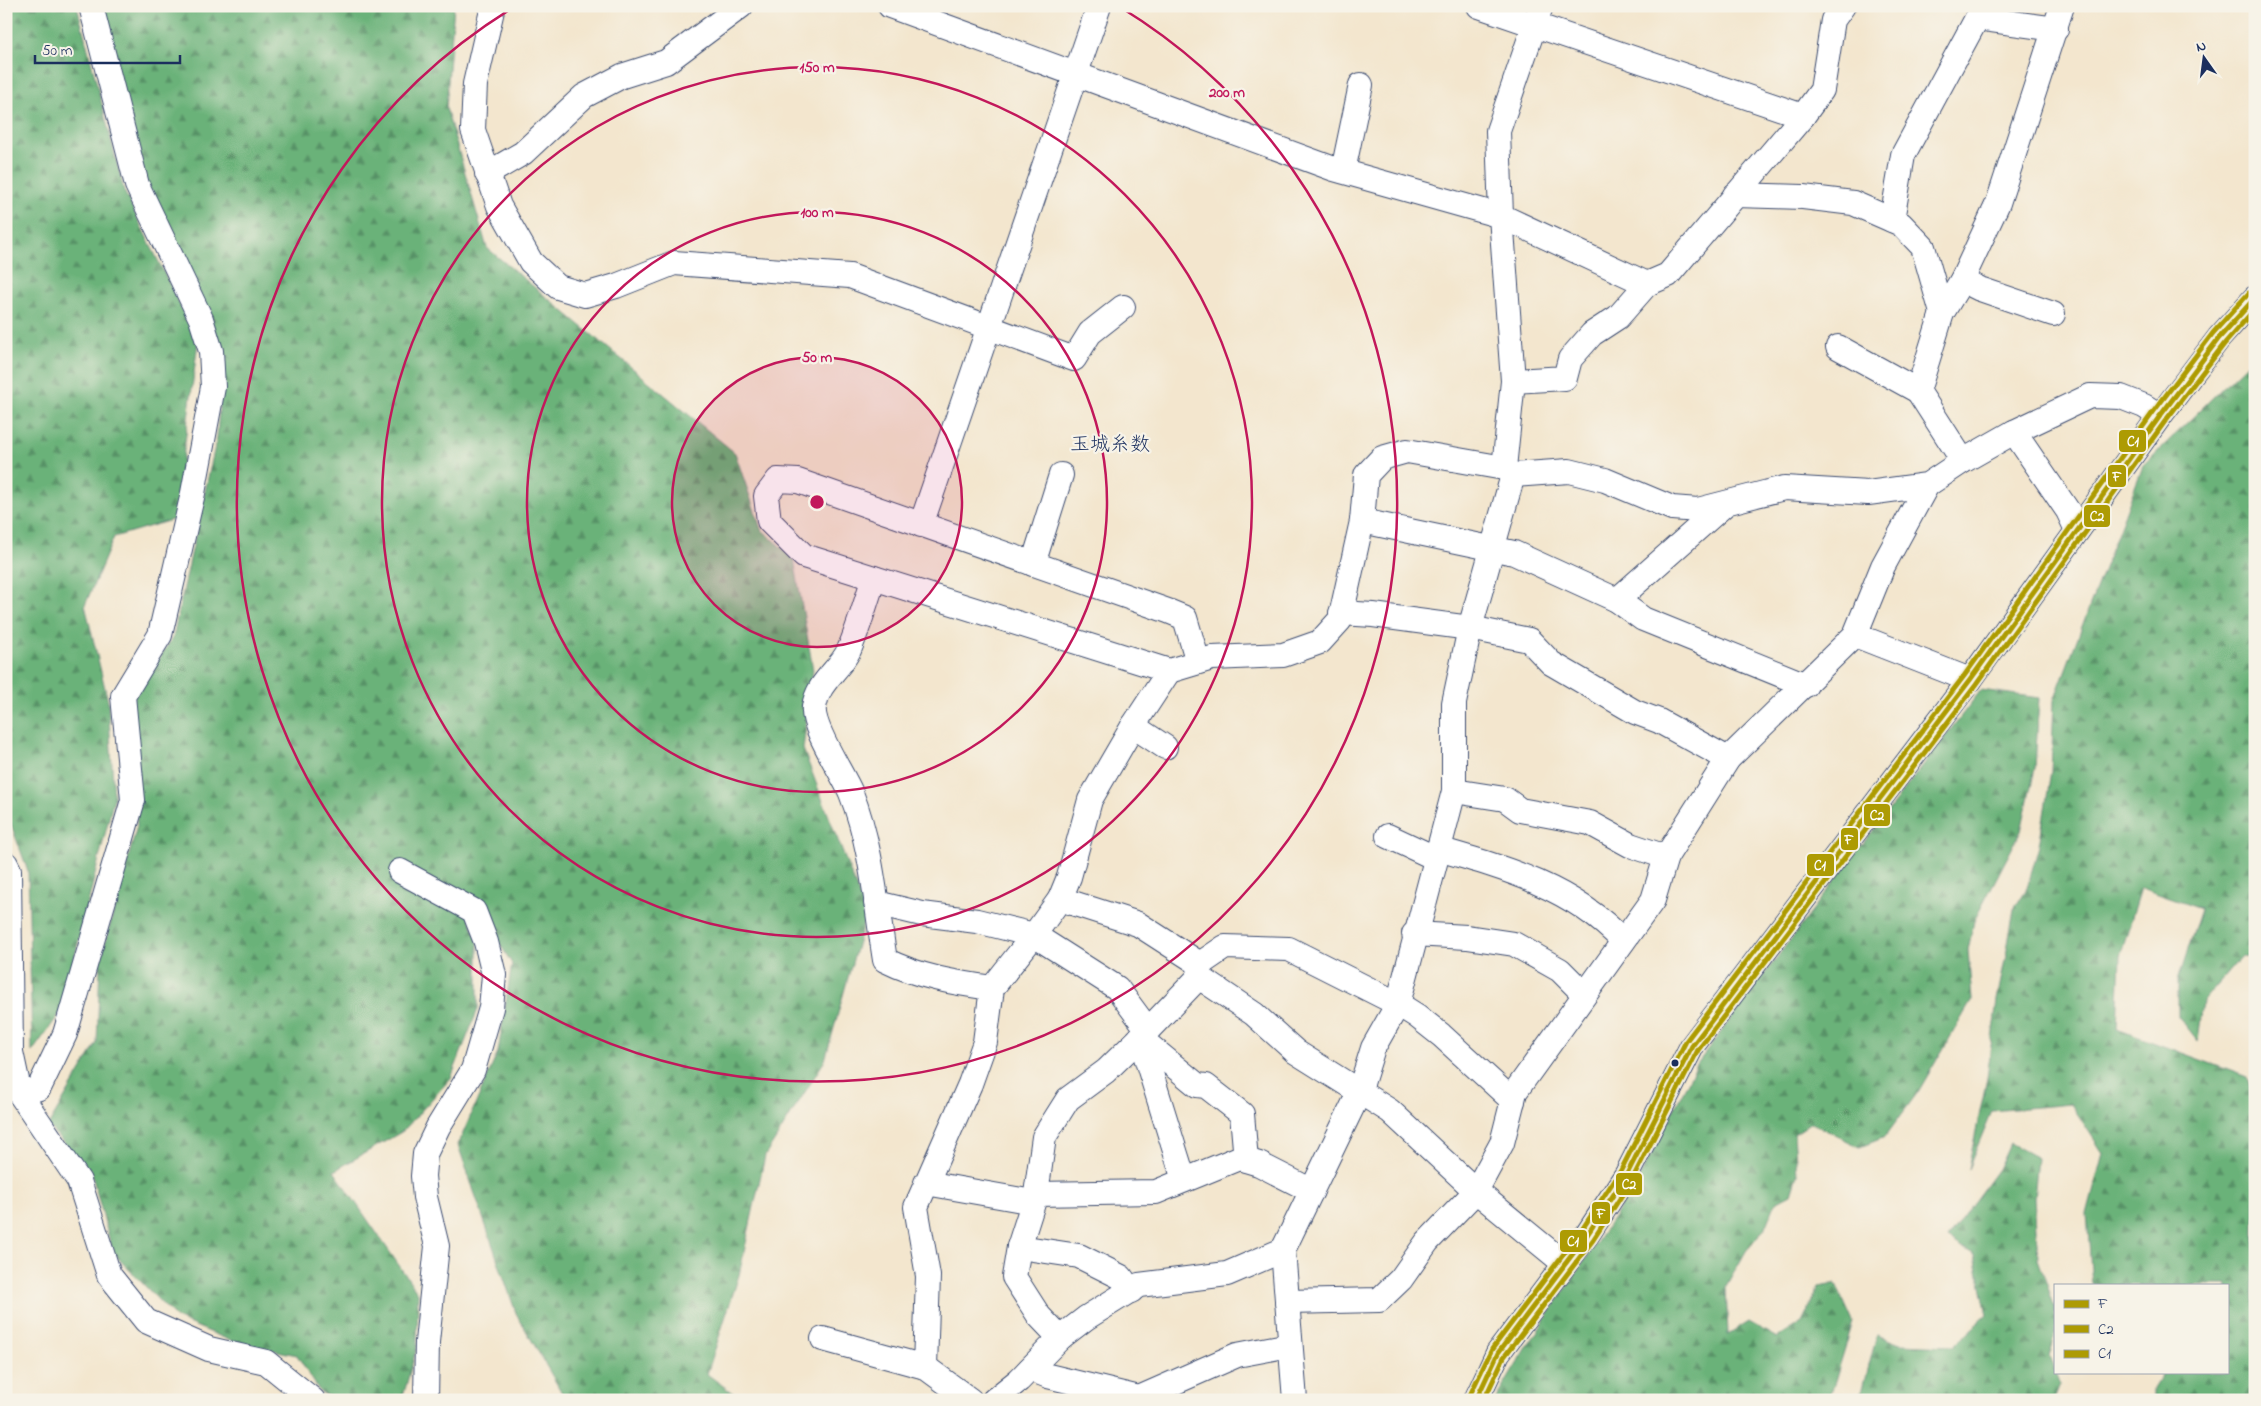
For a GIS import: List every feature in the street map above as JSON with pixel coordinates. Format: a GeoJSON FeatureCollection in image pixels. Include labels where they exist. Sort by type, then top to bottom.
{"type":"FeatureCollection","features":[{"type":"Feature","properties":{"kind":"street"},"geometry":{"type":"LineString","coordinates":[[20,1094],[39,1088],[65,1034],[133,800],[123,696],[160,635],[194,493],[213,387],[212,351],[201,319],[137,185],[91,6]]}},
{"type":"Feature","properties":{"kind":"street"},"geometry":{"type":"LineString","coordinates":[[494,6],[475,84],[473,130],[499,206],[531,262],[558,287],[585,295],[616,286],[674,263],[850,276],[1074,358],[1090,333],[1123,306]]}},
{"type":"Feature","properties":{"kind":"street"},"geometry":{"type":"LineString","coordinates":[[487,174],[523,153],[584,96],[622,76],[666,62],[741,6]]}},
{"type":"Feature","properties":{"kind":"street"},"geometry":{"type":"LineString","coordinates":[[890,6],[1343,171],[1501,216],[1647,284]]}},
{"type":"Feature","properties":{"kind":"street"},"geometry":{"type":"LineString","coordinates":[[921,525],[1099,6]]}},
{"type":"Feature","properties":{"kind":"street"},"geometry":{"type":"LineString","coordinates":[[1479,6],[1538,16],[1803,116]]}},
{"type":"Feature","properties":{"kind":"street"},"geometry":{"type":"LineString","coordinates":[[1513,381],[1564,378],[1570,359],[1592,334],[1618,317],[1647,284],[1668,275],[1803,116],[1822,90],[1833,20],[1843,6]]}},
{"type":"Feature","properties":{"kind":"street"},"geometry":{"type":"LineString","coordinates":[[1918,391],[1942,313],[1962,280],[1998,203],[2062,6]]}},
{"type":"Feature","properties":{"kind":"street"},"geometry":{"type":"LineString","coordinates":[[1295,1400],[1283,1250],[1359,1093],[1373,1048],[1398,1004],[1414,934],[1454,791],[1454,703],[1470,628],[1494,547],[1509,472],[1513,381],[1501,216],[1498,131],[1538,16]]}},
{"type":"Feature","properties":{"kind":"street"},"geometry":{"type":"LineString","coordinates":[[1892,220],[1903,155],[1977,18],[2056,29]]}},
{"type":"Feature","properties":{"kind":"street"},"geometry":{"type":"LineString","coordinates":[[1343,171],[1361,84]]}},
{"type":"Feature","properties":{"kind":"street"},"geometry":{"type":"LineString","coordinates":[[1735,195],[1803,197],[1853,203],[1900,224],[1923,247],[1942,313]]}},
{"type":"Feature","properties":{"kind":"street"},"geometry":{"type":"LineString","coordinates":[[1962,280],[1980,289],[2053,314]]}},
{"type":"Feature","properties":{"kind":"street"},"geometry":{"type":"LineString","coordinates":[[1476,1400],[1498,1353],[1587,1234],[1626,1174],[1692,1046],[1970,680],[2160,416],[2219,338],[2253,303]]}},
{"type":"Feature","properties":{"kind":"street"},"geometry":{"type":"LineString","coordinates":[[1838,347],[1918,391],[1962,461]]}},
{"type":"Feature","properties":{"kind":"street"},"geometry":{"type":"LineString","coordinates":[[1198,662],[1185,618],[798,480],[778,480],[766,496],[769,522],[804,556],[1169,671],[1212,658],[1283,654],[1320,642],[1340,620],[1362,521],[1366,475],[1382,458],[1407,452],[1509,472],[1569,471],[1605,480],[1672,508],[1698,510],[1724,505],[1784,488],[1868,493],[1927,485],[1962,461],[2014,432],[2090,396],[2121,397],[2144,406],[2160,416]]}},
{"type":"Feature","properties":{"kind":"street"},"geometry":{"type":"LineString","coordinates":[[2014,432],[2068,511],[2077,530]]}},
{"type":"Feature","properties":{"kind":"street"},"geometry":{"type":"LineString","coordinates":[[1033,564],[1061,475]]}},
{"type":"Feature","properties":{"kind":"street"},"geometry":{"type":"LineString","coordinates":[[1287,1302],[1380,1300],[1400,1279],[1427,1242],[1476,1191],[1502,1143],[1515,1092],[1653,900],[1666,857],[1728,759],[1806,685],[1855,635],[1883,566],[1927,485]]}},
{"type":"Feature","properties":{"kind":"street"},"geometry":{"type":"LineString","coordinates":[[1618,600],[1724,505]]}},
{"type":"Feature","properties":{"kind":"street"},"geometry":{"type":"LineString","coordinates":[[1362,521],[1494,547],[1514,553],[1618,600],[1643,619],[1806,685]]}},
{"type":"Feature","properties":{"kind":"street"},"geometry":{"type":"LineString","coordinates":[[874,578],[849,651],[819,689],[814,709],[817,730],[827,745],[851,794],[867,847],[885,960],[906,971],[952,983],[992,988]]}},
{"type":"Feature","properties":{"kind":"street"},"geometry":{"type":"LineString","coordinates":[[1341,613],[1373,615],[1470,628],[1530,640],[1551,663],[1635,712],[1659,721],[1728,759]]}},
{"type":"Feature","properties":{"kind":"street"},"geometry":{"type":"LineString","coordinates":[[1855,635],[1970,680]]}},
{"type":"Feature","properties":{"kind":"street"},"geometry":{"type":"LineString","coordinates":[[925,1367],[928,1276],[916,1208],[970,1084],[985,1042],[992,988],[1060,899],[1069,876],[1090,800],[1133,726],[1169,671]]}},
{"type":"Feature","properties":{"kind":"street"},"geometry":{"type":"LineString","coordinates":[[1133,726],[1165,747]]}},
{"type":"Feature","properties":{"kind":"street"},"geometry":{"type":"LineString","coordinates":[[1454,791],[1504,799],[1520,810],[1590,823],[1630,845],[1666,857]]}},
{"type":"Feature","properties":{"kind":"street"},"geometry":{"type":"LineString","coordinates":[[1388,836],[1436,854],[1505,868],[1575,900],[1607,923],[1623,941]]}},
{"type":"Feature","properties":{"kind":"street"},"geometry":{"type":"LineString","coordinates":[[6,864],[9,870],[11,1052],[20,1094],[79,1181],[109,1275],[146,1321],[209,1349],[266,1362],[313,1400]]}},
{"type":"Feature","properties":{"kind":"street"},"geometry":{"type":"LineString","coordinates":[[400,871],[474,911],[486,942],[494,975],[491,1008],[484,1041],[473,1070],[438,1127],[425,1154],[423,1176],[425,1197],[438,1246],[427,1342],[426,1400]]}},
{"type":"Feature","properties":{"kind":"street"},"geometry":{"type":"LineString","coordinates":[[1060,899],[1138,924],[1254,1014],[1296,1052],[1390,1111],[1476,1191],[1564,1264]]}},
{"type":"Feature","properties":{"kind":"street"},"geometry":{"type":"LineString","coordinates":[[876,903],[922,914],[977,921],[1034,935],[1117,988],[1144,1034],[1184,1180]]}},
{"type":"Feature","properties":{"kind":"street"},"geometry":{"type":"LineString","coordinates":[[1414,934],[1467,937],[1514,944],[1560,970],[1584,994]]}},
{"type":"Feature","properties":{"kind":"street"},"geometry":{"type":"LineString","coordinates":[[1060,1338],[1039,1316],[1014,1277],[1019,1247],[1034,1198],[1044,1136],[1068,1099],[1106,1071],[1144,1034],[1199,970],[1225,947],[1290,949],[1398,1004],[1441,1035],[1513,1101]]}},
{"type":"Feature","properties":{"kind":"street"},"geometry":{"type":"LineString","coordinates":[[1144,1034],[1198,1085],[1206,1086],[1242,1114],[1246,1160]]}},
{"type":"Feature","properties":{"kind":"street"},"geometry":{"type":"LineString","coordinates":[[926,1183],[1034,1198],[1156,1192],[1239,1158],[1259,1164],[1312,1191]]}},
{"type":"Feature","properties":{"kind":"street"},"geometry":{"type":"LineString","coordinates":[[1019,1247],[1079,1256],[1121,1277],[1130,1291]]}},
{"type":"Feature","properties":{"kind":"street"},"geometry":{"type":"LineString","coordinates":[[994,1400],[1030,1369],[1060,1338],[1086,1318],[1139,1285],[1227,1274],[1283,1250]]}},
{"type":"Feature","properties":{"kind":"street"},"geometry":{"type":"LineString","coordinates":[[823,1339],[925,1367],[970,1400]]}},
{"type":"Feature","properties":{"kind":"street"},"geometry":{"type":"LineString","coordinates":[[1030,1369],[1048,1376],[1139,1399],[1237,1355],[1290,1345]]}},
{"type":"Feature","properties":{"kind":"green space"},"geometry":{"type":"Polygon","coordinates":[[[6,6],[77,6],[124,191],[198,342],[175,519],[114,537],[85,605],[108,701],[114,798],[61,1012],[32,1052],[28,871],[6,811],[6,6]]]}},
{"type":"Feature","properties":{"kind":"green space"},"geometry":{"type":"Polygon","coordinates":[[[99,6],[454,6],[446,108],[487,248],[735,453],[761,529],[794,559],[813,670],[803,749],[866,913],[825,1060],[765,1156],[739,1275],[707,1374],[742,1400],[566,1400],[516,1313],[458,1145],[498,1052],[512,964],[478,907],[469,918],[478,941],[478,1009],[451,1078],[403,1131],[334,1171],[418,1293],[417,1347],[402,1400],[337,1400],[320,1392],[297,1355],[234,1342],[176,1318],[113,1253],[91,1171],[48,1126],[97,1043],[100,962],[137,826],[132,700],[173,637],[217,437],[221,381],[142,171],[99,6]]]}},
{"type":"Feature","properties":{"kind":"green space"},"geometry":{"type":"Polygon","coordinates":[[[2255,356],[2255,957],[2242,956],[2203,1001],[2198,1041],[2178,1016],[2178,980],[2201,909],[2141,888],[2120,956],[2117,1029],[2247,1077],[2255,1105],[2255,1400],[2154,1400],[2154,1388],[2163,1374],[2228,1374],[2228,1284],[2092,1284],[2087,1214],[2103,1153],[2071,1104],[1992,1111],[1968,1169],[1987,1078],[1997,1000],[2014,909],[2027,888],[2039,846],[2051,772],[2054,700],[2143,466],[2255,356]]]}},
{"type":"Feature","properties":{"kind":"green space"},"geometry":{"type":"Polygon","coordinates":[[[1981,690],[2039,698],[2035,768],[2021,831],[1974,921],[1968,950],[1972,1000],[1918,1092],[1885,1137],[1860,1147],[1811,1123],[1794,1134],[1797,1175],[1791,1194],[1776,1202],[1766,1227],[1746,1251],[1726,1287],[1728,1335],[1749,1322],[1777,1338],[1802,1322],[1819,1287],[1836,1284],[1853,1322],[1829,1400],[1495,1400],[1529,1344],[1639,1179],[1697,1064],[1981,690]]]}},
{"type":"Feature","properties":{"kind":"green space"},"geometry":{"type":"Polygon","coordinates":[[[2010,1143],[2038,1158],[2034,1198],[2038,1259],[2054,1305],[2054,1340],[2049,1357],[2054,1374],[2060,1385],[2054,1400],[1860,1400],[1877,1335],[1900,1344],[1953,1346],[1987,1315],[1975,1255],[1947,1238],[1998,1169],[2010,1143]]]}},
{"type":"Feature","properties":{"kind":"transit line","name":"C1"},"geometry":{"type":"LineString","coordinates":[[1469,1397],[1492,1349],[1581,1231],[1621,1170],[1686,1041],[1964,676],[2154,411],[2213,333],[2249,293]]}},
{"type":"Feature","properties":{"kind":"transit line","name":"F"},"geometry":{"type":"LineString","coordinates":[[1476,1400],[1498,1353],[1587,1235],[1627,1174],[1692,1046],[1970,680],[2160,416],[2219,338],[2255,298]]}},
{"type":"Feature","properties":{"kind":"transit line","name":"C2"},"geometry":{"type":"LineString","coordinates":[[1484,1400],[1504,1357],[1593,1240],[1633,1178],[1698,1050],[1976,685],[2166,420],[2225,343],[2255,309]]}},
{"type":"Feature","properties":{"kind":"district","name":"玉城糸数"},"geometry":{"type":"Point","coordinates":[1110,445]}}]}
